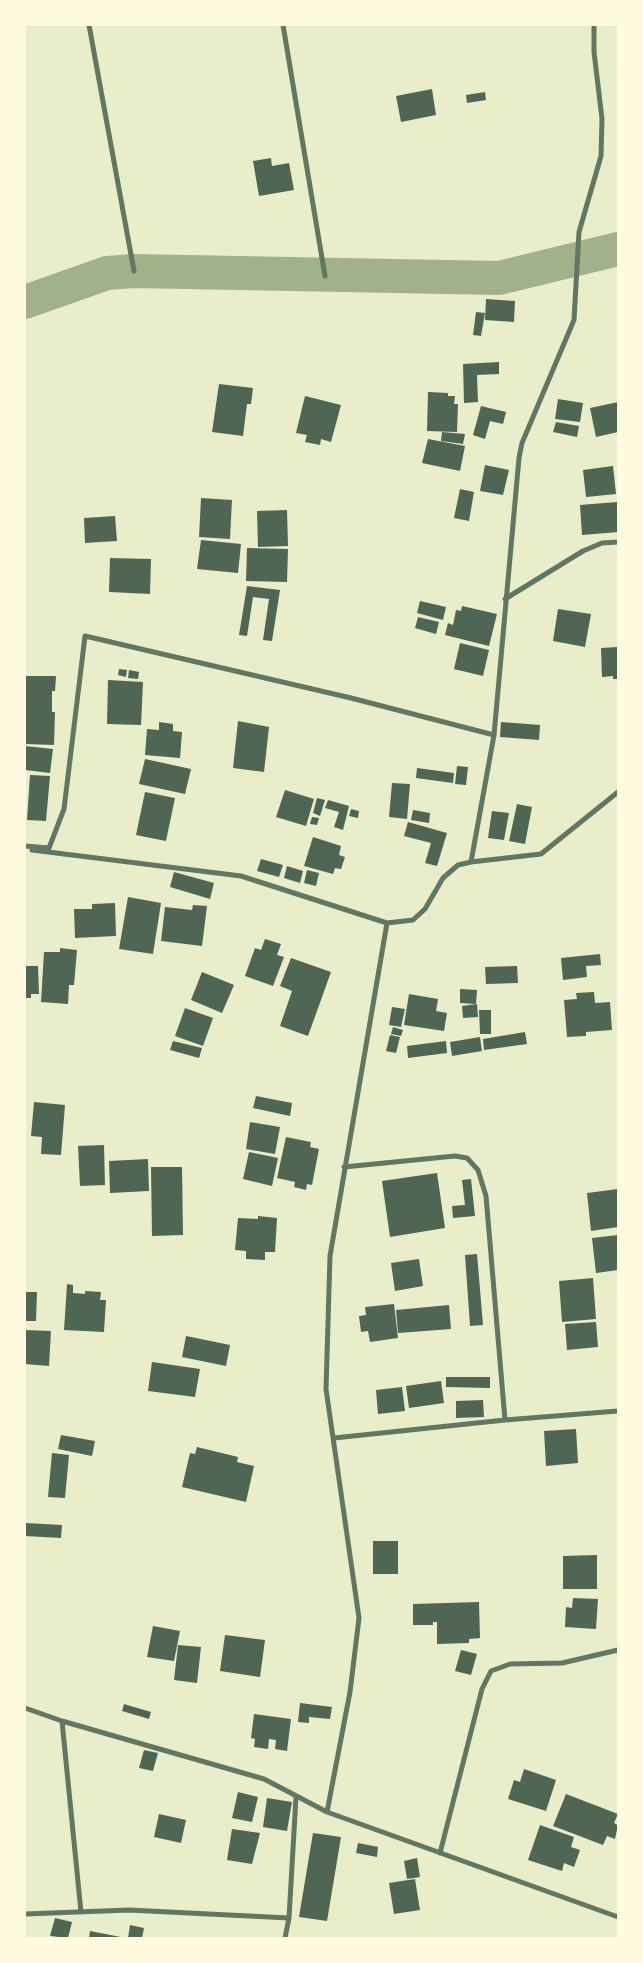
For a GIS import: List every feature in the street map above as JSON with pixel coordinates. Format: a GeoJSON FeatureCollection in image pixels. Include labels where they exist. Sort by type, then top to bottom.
{"type":"FeatureCollection","features":[{"type":"Feature","properties":{"kind":"street"},"geometry":{"type":"LineString","coordinates":[[89,25],[134,271]]}},
{"type":"Feature","properties":{"kind":"street"},"geometry":{"type":"LineString","coordinates":[[283,25],[325,276]]}},
{"type":"Feature","properties":{"kind":"street"},"geometry":{"type":"LineString","coordinates":[[471,862],[494,735],[520,450],[574,320],[579,232],[601,156],[602,119],[594,52],[594,25]]}},
{"type":"Feature","properties":{"kind":"street"},"geometry":{"type":"LineString","coordinates":[[505,599],[583,551],[602,543],[618,542]]}},
{"type":"Feature","properties":{"kind":"street"},"geometry":{"type":"LineString","coordinates":[[25,848],[49,848],[64,809],[84,636],[351,698],[494,735]]}},
{"type":"Feature","properties":{"kind":"street"},"geometry":{"type":"LineString","coordinates":[[25,848],[242,876],[387,923],[413,920],[425,909],[443,878],[458,865],[541,854],[618,792]]}},
{"type":"Feature","properties":{"kind":"street"},"geometry":{"type":"LineString","coordinates":[[327,1812],[350,1692],[359,1618],[326,1389],[330,1256],[387,923]]}},
{"type":"Feature","properties":{"kind":"street"},"geometry":{"type":"LineString","coordinates":[[344,1167],[455,1156],[467,1158],[478,1170],[486,1196],[505,1420]]}},
{"type":"Feature","properties":{"kind":"street"},"geometry":{"type":"LineString","coordinates":[[334,1438],[618,1410]]}},
{"type":"Feature","properties":{"kind":"street"},"geometry":{"type":"LineString","coordinates":[[440,1853],[482,1689],[491,1671],[510,1664],[562,1663],[618,1650]]}},
{"type":"Feature","properties":{"kind":"street"},"geometry":{"type":"LineString","coordinates":[[25,1708],[62,1721],[264,1779],[327,1812],[618,1917]]}},
{"type":"Feature","properties":{"kind":"street"},"geometry":{"type":"LineString","coordinates":[[62,1721],[81,1912]]}},
{"type":"Feature","properties":{"kind":"street"},"geometry":{"type":"LineString","coordinates":[[285,1938],[289,1918],[296,1797]]}},
{"type":"Feature","properties":{"kind":"street"},"geometry":{"type":"LineString","coordinates":[[25,1914],[129,1910],[289,1918]]}},
{"type":"Feature","properties":{"kind":"building"},"geometry":{"type":"Polygon","coordinates":[[[432,89],[436,115],[401,122],[396,96],[432,89]]]}},
{"type":"Feature","properties":{"kind":"building"},"geometry":{"type":"Polygon","coordinates":[[[485,92],[486,100],[467,103],[466,95],[485,92]]]}},
{"type":"Feature","properties":{"kind":"building"},"geometry":{"type":"Polygon","coordinates":[[[271,158],[272,166],[289,163],[294,190],[259,196],[253,161],[271,158]]]}},
{"type":"Feature","properties":{"kind":"building"},"geometry":{"type":"Polygon","coordinates":[[[486,299],[515,301],[514,322],[485,320],[486,299]]]}},
{"type":"Feature","properties":{"kind":"building"},"geometry":{"type":"Polygon","coordinates":[[[476,312],[485,313],[481,336],[473,335],[476,312]]]}},
{"type":"Feature","properties":{"kind":"building"},"geometry":{"type":"Polygon","coordinates":[[[499,362],[499,374],[477,375],[478,402],[464,403],[463,364],[499,362]]]}},
{"type":"Feature","properties":{"kind":"building"},"geometry":{"type":"Polygon","coordinates":[[[219,384],[253,388],[251,404],[247,404],[243,436],[212,432],[219,384]]]}},
{"type":"Feature","properties":{"kind":"building"},"geometry":{"type":"Polygon","coordinates":[[[428,392],[448,393],[448,396],[455,396],[454,404],[458,404],[457,432],[427,431],[428,392]]]}},
{"type":"Feature","properties":{"kind":"building"},"geometry":{"type":"Polygon","coordinates":[[[305,396],[341,405],[331,442],[321,439],[320,445],[305,442],[307,435],[296,433],[305,396]]]}},
{"type":"Feature","properties":{"kind":"building"},"geometry":{"type":"Polygon","coordinates":[[[558,399],[583,403],[580,422],[555,419],[558,399]]]}},
{"type":"Feature","properties":{"kind":"building"},"geometry":{"type":"Polygon","coordinates":[[[618,402],[618,432],[596,437],[590,408],[618,402]]]}},
{"type":"Feature","properties":{"kind":"building"},"geometry":{"type":"Polygon","coordinates":[[[481,406],[506,412],[503,424],[490,421],[485,439],[473,435],[481,406]]]}},
{"type":"Feature","properties":{"kind":"building"},"geometry":{"type":"Polygon","coordinates":[[[556,422],[579,426],[577,437],[553,432],[556,422]]]}},
{"type":"Feature","properties":{"kind":"building"},"geometry":{"type":"Polygon","coordinates":[[[442,432],[465,434],[463,444],[441,441],[442,432]]]}},
{"type":"Feature","properties":{"kind":"building"},"geometry":{"type":"Polygon","coordinates":[[[428,439],[465,446],[460,471],[422,463],[428,439]]]}},
{"type":"Feature","properties":{"kind":"building"},"geometry":{"type":"Polygon","coordinates":[[[485,465],[509,470],[503,495],[480,491],[485,465]]]}},
{"type":"Feature","properties":{"kind":"building"},"geometry":{"type":"Polygon","coordinates":[[[613,466],[616,494],[586,497],[583,470],[613,466]]]}},
{"type":"Feature","properties":{"kind":"building"},"geometry":{"type":"Polygon","coordinates":[[[460,489],[474,492],[469,521],[454,518],[460,489]]]}},
{"type":"Feature","properties":{"kind":"building"},"geometry":{"type":"Polygon","coordinates":[[[201,498],[232,500],[230,539],[199,537],[201,498]]]}},
{"type":"Feature","properties":{"kind":"building"},"geometry":{"type":"Polygon","coordinates":[[[617,502],[618,532],[582,535],[580,505],[617,502]]]}},
{"type":"Feature","properties":{"kind":"building"},"geometry":{"type":"Polygon","coordinates":[[[287,510],[288,546],[258,547],[257,511],[287,510]]]}},
{"type":"Feature","properties":{"kind":"building"},"geometry":{"type":"Polygon","coordinates":[[[115,516],[117,541],[85,543],[84,518],[115,516]]]}},
{"type":"Feature","properties":{"kind":"building"},"geometry":{"type":"Polygon","coordinates":[[[201,540],[241,544],[238,573],[197,569],[201,540]]]}},
{"type":"Feature","properties":{"kind":"building"},"geometry":{"type":"Polygon","coordinates":[[[247,548],[288,549],[287,582],[246,581],[247,548]]]}},
{"type":"Feature","properties":{"kind":"building"},"geometry":{"type":"Polygon","coordinates":[[[110,558],[151,559],[150,594],[109,592],[110,558]]]}},
{"type":"Feature","properties":{"kind":"building"},"geometry":{"type":"Polygon","coordinates":[[[247,586],[280,590],[272,641],[263,640],[269,599],[253,597],[247,636],[239,635],[247,586]]]}},
{"type":"Feature","properties":{"kind":"building"},"geometry":{"type":"Polygon","coordinates":[[[420,601],[446,607],[443,620],[417,613],[420,601]]]}},
{"type":"Feature","properties":{"kind":"building"},"geometry":{"type":"Polygon","coordinates":[[[462,606],[497,614],[489,646],[445,635],[448,623],[453,625],[456,610],[461,611],[462,606]]]}},
{"type":"Feature","properties":{"kind":"building"},"geometry":{"type":"Polygon","coordinates":[[[558,609],[591,614],[585,647],[553,641],[558,609]]]}},
{"type":"Feature","properties":{"kind":"building"},"geometry":{"type":"Polygon","coordinates":[[[418,617],[439,622],[436,634],[415,628],[418,617]]]}},
{"type":"Feature","properties":{"kind":"building"},"geometry":{"type":"Polygon","coordinates":[[[460,643],[489,650],[483,676],[454,669],[460,643]]]}},
{"type":"Feature","properties":{"kind":"building"},"geometry":{"type":"Polygon","coordinates":[[[618,647],[618,679],[613,679],[613,676],[602,677],[601,648],[618,647]]]}},
{"type":"Feature","properties":{"kind":"building"},"geometry":{"type":"Polygon","coordinates":[[[119,669],[127,670],[126,677],[118,675],[119,669]]]}},
{"type":"Feature","properties":{"kind":"building"},"geometry":{"type":"Polygon","coordinates":[[[129,670],[139,672],[138,679],[128,678],[129,670]]]}},
{"type":"Feature","properties":{"kind":"building"},"geometry":{"type":"Polygon","coordinates":[[[25,676],[56,676],[55,691],[52,691],[52,712],[55,712],[54,745],[25,744],[25,676]]]}},
{"type":"Feature","properties":{"kind":"building"},"geometry":{"type":"Polygon","coordinates":[[[108,680],[143,682],[141,725],[107,724],[108,680]]]}},
{"type":"Feature","properties":{"kind":"building"},"geometry":{"type":"Polygon","coordinates":[[[238,721],[269,727],[264,772],[233,768],[238,721]]]}},
{"type":"Feature","properties":{"kind":"building"},"geometry":{"type":"Polygon","coordinates":[[[159,722],[173,724],[173,731],[182,732],[180,758],[145,755],[147,729],[159,730],[159,722]]]}},
{"type":"Feature","properties":{"kind":"building"},"geometry":{"type":"Polygon","coordinates":[[[501,722],[540,725],[539,740],[500,737],[501,722]]]}},
{"type":"Feature","properties":{"kind":"building"},"geometry":{"type":"Polygon","coordinates":[[[25,746],[53,749],[50,773],[25,770],[25,746]]]}},
{"type":"Feature","properties":{"kind":"building"},"geometry":{"type":"Polygon","coordinates":[[[145,759],[191,769],[185,794],[139,784],[145,759]]]}},
{"type":"Feature","properties":{"kind":"building"},"geometry":{"type":"Polygon","coordinates":[[[457,766],[468,767],[466,785],[455,784],[457,766]]]}},
{"type":"Feature","properties":{"kind":"building"},"geometry":{"type":"Polygon","coordinates":[[[417,768],[454,773],[453,783],[416,778],[417,768]]]}},
{"type":"Feature","properties":{"kind":"building"},"geometry":{"type":"Polygon","coordinates":[[[30,775],[50,776],[46,821],[27,820],[30,775]]]}},
{"type":"Feature","properties":{"kind":"building"},"geometry":{"type":"Polygon","coordinates":[[[392,783],[410,784],[407,819],[389,817],[392,783]]]}},
{"type":"Feature","properties":{"kind":"building"},"geometry":{"type":"Polygon","coordinates":[[[285,790],[314,799],[306,826],[276,817],[285,790]]]}},
{"type":"Feature","properties":{"kind":"building"},"geometry":{"type":"Polygon","coordinates":[[[145,792],[175,798],[166,841],[136,835],[145,792]]]}},
{"type":"Feature","properties":{"kind":"building"},"geometry":{"type":"Polygon","coordinates":[[[317,798],[325,800],[320,816],[313,813],[317,798]]]}},
{"type":"Feature","properties":{"kind":"building"},"geometry":{"type":"Polygon","coordinates":[[[328,800],[349,806],[343,830],[334,827],[339,812],[325,808],[328,800]]]}},
{"type":"Feature","properties":{"kind":"building"},"geometry":{"type":"Polygon","coordinates":[[[517,804],[532,807],[525,844],[509,841],[517,804]]]}},
{"type":"Feature","properties":{"kind":"building"},"geometry":{"type":"Polygon","coordinates":[[[351,809],[359,811],[358,818],[349,816],[351,809]]]}},
{"type":"Feature","properties":{"kind":"building"},"geometry":{"type":"Polygon","coordinates":[[[413,810],[430,813],[429,823],[411,820],[413,810]]]}},
{"type":"Feature","properties":{"kind":"building"},"geometry":{"type":"Polygon","coordinates":[[[492,811],[509,813],[504,840],[488,838],[492,811]]]}},
{"type":"Feature","properties":{"kind":"building"},"geometry":{"type":"Polygon","coordinates":[[[312,817],[319,818],[317,825],[310,824],[312,817]]]}},
{"type":"Feature","properties":{"kind":"building"},"geometry":{"type":"Polygon","coordinates":[[[408,822],[447,833],[437,866],[425,863],[431,843],[404,836],[408,822]]]}},
{"type":"Feature","properties":{"kind":"building"},"geometry":{"type":"Polygon","coordinates":[[[313,837],[341,846],[339,855],[345,857],[341,869],[335,868],[333,874],[304,866],[313,837]]]}},
{"type":"Feature","properties":{"kind":"building"},"geometry":{"type":"Polygon","coordinates":[[[261,859],[283,865],[279,877],[257,871],[261,859]]]}},
{"type":"Feature","properties":{"kind":"building"},"geometry":{"type":"Polygon","coordinates":[[[287,866],[303,871],[300,883],[284,878],[287,866]]]}},
{"type":"Feature","properties":{"kind":"building"},"geometry":{"type":"Polygon","coordinates":[[[307,870],[319,873],[316,886],[304,883],[307,870]]]}},
{"type":"Feature","properties":{"kind":"building"},"geometry":{"type":"Polygon","coordinates":[[[174,872],[214,883],[210,899],[170,887],[174,872]]]}},
{"type":"Feature","properties":{"kind":"building"},"geometry":{"type":"Polygon","coordinates":[[[128,897],[161,903],[153,954],[119,949],[128,897]]]}},
{"type":"Feature","properties":{"kind":"building"},"geometry":{"type":"Polygon","coordinates":[[[115,903],[116,936],[75,938],[74,909],[92,909],[92,904],[115,903]]]}},
{"type":"Feature","properties":{"kind":"building"},"geometry":{"type":"Polygon","coordinates":[[[193,905],[207,906],[202,946],[161,941],[165,907],[192,910],[193,905]]]}},
{"type":"Feature","properties":{"kind":"building"},"geometry":{"type":"Polygon","coordinates":[[[265,939],[281,944],[277,955],[284,957],[273,986],[245,976],[255,948],[261,950],[265,939]]]}},
{"type":"Feature","properties":{"kind":"building"},"geometry":{"type":"Polygon","coordinates":[[[60,948],[77,950],[74,985],[69,985],[68,1004],[41,1002],[44,952],[60,952],[60,948]]]}},
{"type":"Feature","properties":{"kind":"building"},"geometry":{"type":"Polygon","coordinates":[[[600,954],[601,965],[586,966],[587,977],[563,980],[561,958],[600,954]]]}},
{"type":"Feature","properties":{"kind":"building"},"geometry":{"type":"Polygon","coordinates":[[[291,958],[331,972],[308,1036],[280,1026],[292,991],[280,986],[291,958]]]}},
{"type":"Feature","properties":{"kind":"building"},"geometry":{"type":"Polygon","coordinates":[[[25,966],[38,966],[39,994],[31,994],[31,998],[25,998],[25,966]]]}},
{"type":"Feature","properties":{"kind":"building"},"geometry":{"type":"Polygon","coordinates":[[[517,966],[518,983],[486,984],[485,967],[517,966]]]}},
{"type":"Feature","properties":{"kind":"building"},"geometry":{"type":"Polygon","coordinates":[[[202,972],[234,985],[222,1013],[191,1000],[202,972]]]}},
{"type":"Feature","properties":{"kind":"building"},"geometry":{"type":"Polygon","coordinates":[[[460,989],[477,990],[476,1004],[460,1003],[460,989]]]}},
{"type":"Feature","properties":{"kind":"building"},"geometry":{"type":"Polygon","coordinates":[[[594,992],[595,1003],[610,1002],[612,1030],[586,1032],[586,1036],[567,1037],[564,1000],[577,999],[576,993],[594,992]]]}},
{"type":"Feature","properties":{"kind":"building"},"geometry":{"type":"Polygon","coordinates":[[[409,994],[438,999],[436,1011],[447,1013],[444,1031],[404,1025],[409,994]]]}},
{"type":"Feature","properties":{"kind":"building"},"geometry":{"type":"Polygon","coordinates":[[[477,1004],[478,1017],[463,1018],[462,1006],[477,1004]]]}},
{"type":"Feature","properties":{"kind":"building"},"geometry":{"type":"Polygon","coordinates":[[[392,1007],[405,1009],[401,1027],[389,1025],[392,1007]]]}},
{"type":"Feature","properties":{"kind":"building"},"geometry":{"type":"Polygon","coordinates":[[[185,1008],[213,1018],[203,1046],[175,1036],[185,1008]]]}},
{"type":"Feature","properties":{"kind":"building"},"geometry":{"type":"Polygon","coordinates":[[[479,1010],[491,1010],[491,1034],[480,1034],[479,1010]]]}},
{"type":"Feature","properties":{"kind":"building"},"geometry":{"type":"Polygon","coordinates":[[[393,1027],[403,1030],[401,1036],[391,1034],[393,1027]]]}},
{"type":"Feature","properties":{"kind":"building"},"geometry":{"type":"Polygon","coordinates":[[[525,1032],[527,1044],[484,1050],[483,1039],[525,1032]]]}},
{"type":"Feature","properties":{"kind":"building"},"geometry":{"type":"Polygon","coordinates":[[[390,1035],[400,1037],[396,1053],[386,1051],[390,1035]]]}},
{"type":"Feature","properties":{"kind":"building"},"geometry":{"type":"Polygon","coordinates":[[[480,1037],[482,1051],[452,1056],[450,1042],[480,1037]]]}},
{"type":"Feature","properties":{"kind":"building"},"geometry":{"type":"Polygon","coordinates":[[[173,1041],[202,1048],[199,1058],[170,1050],[173,1041]]]}},
{"type":"Feature","properties":{"kind":"building"},"geometry":{"type":"Polygon","coordinates":[[[446,1041],[447,1053],[408,1058],[407,1046],[446,1041]]]}},
{"type":"Feature","properties":{"kind":"building"},"geometry":{"type":"Polygon","coordinates":[[[256,1096],[292,1103],[290,1116],[253,1108],[256,1096]]]}},
{"type":"Feature","properties":{"kind":"building"},"geometry":{"type":"Polygon","coordinates":[[[34,1102],[65,1105],[61,1155],[41,1154],[42,1137],[31,1136],[34,1102]]]}},
{"type":"Feature","properties":{"kind":"building"},"geometry":{"type":"Polygon","coordinates":[[[250,1122],[280,1127],[275,1154],[246,1149],[250,1122]]]}},
{"type":"Feature","properties":{"kind":"building"},"geometry":{"type":"Polygon","coordinates":[[[286,1137],[311,1142],[310,1147],[319,1149],[312,1185],[307,1184],[306,1190],[294,1187],[295,1182],[277,1178],[286,1137]]]}},
{"type":"Feature","properties":{"kind":"building"},"geometry":{"type":"Polygon","coordinates":[[[104,1145],[105,1185],[80,1186],[78,1146],[104,1145]]]}},
{"type":"Feature","properties":{"kind":"building"},"geometry":{"type":"Polygon","coordinates":[[[249,1152],[278,1158],[272,1186],[243,1179],[249,1152]]]}},
{"type":"Feature","properties":{"kind":"building"},"geometry":{"type":"Polygon","coordinates":[[[148,1159],[149,1191],[110,1193],[109,1161],[148,1159]]]}},
{"type":"Feature","properties":{"kind":"building"},"geometry":{"type":"Polygon","coordinates":[[[151,1167],[182,1167],[183,1235],[152,1236],[151,1167]]]}},
{"type":"Feature","properties":{"kind":"building"},"geometry":{"type":"Polygon","coordinates":[[[437,1173],[445,1228],[390,1237],[382,1181],[437,1173]]]}},
{"type":"Feature","properties":{"kind":"building"},"geometry":{"type":"Polygon","coordinates":[[[471,1179],[475,1216],[453,1218],[452,1206],[465,1205],[462,1180],[471,1179]]]}},
{"type":"Feature","properties":{"kind":"building"},"geometry":{"type":"Polygon","coordinates":[[[618,1189],[618,1227],[591,1231],[587,1193],[618,1189]]]}},
{"type":"Feature","properties":{"kind":"building"},"geometry":{"type":"Polygon","coordinates":[[[258,1216],[277,1218],[275,1252],[265,1252],[265,1260],[246,1259],[246,1251],[235,1250],[238,1218],[258,1219],[258,1216]]]}},
{"type":"Feature","properties":{"kind":"building"},"geometry":{"type":"Polygon","coordinates":[[[618,1235],[618,1270],[596,1273],[592,1238],[618,1235]]]}},
{"type":"Feature","properties":{"kind":"building"},"geometry":{"type":"Polygon","coordinates":[[[477,1254],[483,1325],[470,1326],[465,1255],[477,1254]]]}},
{"type":"Feature","properties":{"kind":"building"},"geometry":{"type":"Polygon","coordinates":[[[419,1259],[423,1286],[395,1291],[391,1263],[419,1259]]]}},
{"type":"Feature","properties":{"kind":"building"},"geometry":{"type":"Polygon","coordinates":[[[593,1278],[596,1319],[562,1322],[559,1281],[593,1278]]]}},
{"type":"Feature","properties":{"kind":"building"},"geometry":{"type":"Polygon","coordinates":[[[67,1284],[73,1285],[73,1293],[85,1294],[85,1291],[101,1292],[100,1300],[106,1300],[104,1332],[64,1330],[67,1284]]]}},
{"type":"Feature","properties":{"kind":"building"},"geometry":{"type":"Polygon","coordinates":[[[25,1292],[37,1292],[36,1321],[25,1321],[25,1292]]]}},
{"type":"Feature","properties":{"kind":"building"},"geometry":{"type":"Polygon","coordinates":[[[394,1304],[398,1338],[370,1342],[368,1331],[361,1332],[359,1316],[366,1315],[365,1307],[394,1304]]]}},
{"type":"Feature","properties":{"kind":"building"},"geometry":{"type":"Polygon","coordinates":[[[449,1305],[451,1329],[398,1333],[396,1310],[449,1305]]]}},
{"type":"Feature","properties":{"kind":"building"},"geometry":{"type":"Polygon","coordinates":[[[596,1322],[598,1347],[567,1350],[565,1324],[596,1322]]]}},
{"type":"Feature","properties":{"kind":"building"},"geometry":{"type":"Polygon","coordinates":[[[25,1330],[51,1331],[49,1366],[25,1364],[25,1330]]]}},
{"type":"Feature","properties":{"kind":"building"},"geometry":{"type":"Polygon","coordinates":[[[186,1336],[230,1345],[226,1366],[182,1357],[186,1336]]]}},
{"type":"Feature","properties":{"kind":"building"},"geometry":{"type":"Polygon","coordinates":[[[152,1362],[200,1369],[195,1397],[148,1391],[152,1362]]]}},
{"type":"Feature","properties":{"kind":"building"},"geometry":{"type":"Polygon","coordinates":[[[446,1377],[490,1377],[490,1388],[446,1387],[446,1377]]]}},
{"type":"Feature","properties":{"kind":"building"},"geometry":{"type":"Polygon","coordinates":[[[441,1381],[444,1403],[409,1408],[406,1386],[441,1381]]]}},
{"type":"Feature","properties":{"kind":"building"},"geometry":{"type":"Polygon","coordinates":[[[402,1387],[405,1411],[378,1414],[376,1390],[402,1387]]]}},
{"type":"Feature","properties":{"kind":"building"},"geometry":{"type":"Polygon","coordinates":[[[483,1400],[484,1417],[456,1418],[456,1401],[483,1400]]]}},
{"type":"Feature","properties":{"kind":"building"},"geometry":{"type":"Polygon","coordinates":[[[576,1429],[578,1463],[546,1466],[544,1431],[576,1429]]]}},
{"type":"Feature","properties":{"kind":"building"},"geometry":{"type":"Polygon","coordinates":[[[61,1435],[95,1441],[92,1456],[58,1449],[61,1435]]]}},
{"type":"Feature","properties":{"kind":"building"},"geometry":{"type":"Polygon","coordinates":[[[197,1447],[238,1457],[237,1462],[254,1466],[246,1502],[182,1487],[190,1453],[195,1454],[197,1447]]]}},
{"type":"Feature","properties":{"kind":"building"},"geometry":{"type":"Polygon","coordinates":[[[52,1453],[69,1455],[65,1498],[48,1497],[52,1453]]]}},
{"type":"Feature","properties":{"kind":"building"},"geometry":{"type":"Polygon","coordinates":[[[25,1523],[62,1525],[61,1538],[25,1536],[25,1523]]]}},
{"type":"Feature","properties":{"kind":"building"},"geometry":{"type":"Polygon","coordinates":[[[373,1541],[398,1541],[398,1574],[373,1574],[373,1541]]]}},
{"type":"Feature","properties":{"kind":"building"},"geometry":{"type":"Polygon","coordinates":[[[597,1555],[597,1589],[563,1589],[563,1556],[597,1555]]]}},
{"type":"Feature","properties":{"kind":"building"},"geometry":{"type":"Polygon","coordinates":[[[573,1598],[598,1599],[596,1629],[565,1627],[566,1607],[572,1608],[573,1598]]]}},
{"type":"Feature","properties":{"kind":"building"},"geometry":{"type":"Polygon","coordinates":[[[479,1602],[480,1638],[469,1639],[469,1643],[437,1644],[437,1622],[433,1622],[433,1625],[413,1625],[413,1604],[479,1602]]]}},
{"type":"Feature","properties":{"kind":"building"},"geometry":{"type":"Polygon","coordinates":[[[153,1626],[180,1631],[174,1661],[147,1657],[153,1626]]]}},
{"type":"Feature","properties":{"kind":"building"},"geometry":{"type":"Polygon","coordinates":[[[225,1635],[265,1640],[260,1677],[220,1671],[225,1635]]]}},
{"type":"Feature","properties":{"kind":"building"},"geometry":{"type":"Polygon","coordinates":[[[178,1645],[201,1647],[197,1683],[174,1680],[178,1645]]]}},
{"type":"Feature","properties":{"kind":"building"},"geometry":{"type":"Polygon","coordinates":[[[461,1650],[477,1654],[471,1675],[455,1671],[461,1650]]]}},
{"type":"Feature","properties":{"kind":"building"},"geometry":{"type":"Polygon","coordinates":[[[300,1703],[332,1707],[330,1719],[309,1717],[309,1723],[298,1722],[300,1703]]]}},
{"type":"Feature","properties":{"kind":"building"},"geometry":{"type":"Polygon","coordinates":[[[124,1704],[151,1712],[149,1719],[122,1711],[124,1704]]]}},
{"type":"Feature","properties":{"kind":"building"},"geometry":{"type":"Polygon","coordinates":[[[254,1714],[291,1719],[287,1751],[275,1749],[276,1740],[269,1739],[268,1749],[254,1747],[255,1739],[251,1738],[254,1714]]]}},
{"type":"Feature","properties":{"kind":"building"},"geometry":{"type":"Polygon","coordinates":[[[144,1750],[158,1753],[153,1771],[139,1768],[144,1750]]]}},
{"type":"Feature","properties":{"kind":"building"},"geometry":{"type":"Polygon","coordinates":[[[524,1769],[556,1780],[546,1811],[508,1799],[514,1780],[520,1782],[524,1769]]]}},
{"type":"Feature","properties":{"kind":"building"},"geometry":{"type":"Polygon","coordinates":[[[238,1792],[258,1797],[252,1822],[232,1818],[238,1792]]]}},
{"type":"Feature","properties":{"kind":"building"},"geometry":{"type":"Polygon","coordinates":[[[566,1794],[618,1814],[614,1823],[618,1825],[615,1839],[607,1836],[603,1845],[553,1826],[566,1794]]]}},
{"type":"Feature","properties":{"kind":"building"},"geometry":{"type":"Polygon","coordinates":[[[267,1798],[292,1802],[287,1831],[263,1827],[267,1798]]]}},
{"type":"Feature","properties":{"kind":"building"},"geometry":{"type":"Polygon","coordinates":[[[159,1814],[186,1820],[181,1843],[154,1837],[159,1814]]]}},
{"type":"Feature","properties":{"kind":"building"},"geometry":{"type":"Polygon","coordinates":[[[540,1825],[574,1837],[571,1847],[580,1850],[574,1867],[564,1863],[562,1871],[528,1860],[540,1825]]]}},
{"type":"Feature","properties":{"kind":"building"},"geometry":{"type":"Polygon","coordinates":[[[232,1829],[260,1833],[252,1864],[227,1860],[232,1829]]]}},
{"type":"Feature","properties":{"kind":"building"},"geometry":{"type":"Polygon","coordinates":[[[313,1833],[341,1837],[327,1921],[299,1917],[313,1833]]]}},
{"type":"Feature","properties":{"kind":"building"},"geometry":{"type":"Polygon","coordinates":[[[358,1843],[378,1847],[377,1857],[356,1853],[358,1843]]]}},
{"type":"Feature","properties":{"kind":"building"},"geometry":{"type":"Polygon","coordinates":[[[417,1858],[420,1877],[407,1879],[404,1861],[417,1858]]]}},
{"type":"Feature","properties":{"kind":"building"},"geometry":{"type":"Polygon","coordinates":[[[415,1879],[420,1910],[394,1914],[389,1883],[415,1879]]]}},
{"type":"Feature","properties":{"kind":"building"},"geometry":{"type":"Polygon","coordinates":[[[55,1918],[72,1922],[68,1938],[50,1936],[55,1918]]]}},
{"type":"Feature","properties":{"kind":"building"},"geometry":{"type":"Polygon","coordinates":[[[130,1925],[144,1928],[142,1938],[128,1938],[130,1925]]]}},
{"type":"Feature","properties":{"kind":"building"},"geometry":{"type":"Polygon","coordinates":[[[90,1931],[121,1937],[121,1938],[89,1938],[90,1931]]]}},
{"type":"Feature","properties":{"kind":"waterway"},"geometry":{"type":"LineString","coordinates":[[25,302],[107,273],[134,271],[499,278],[618,249]]}}]}
